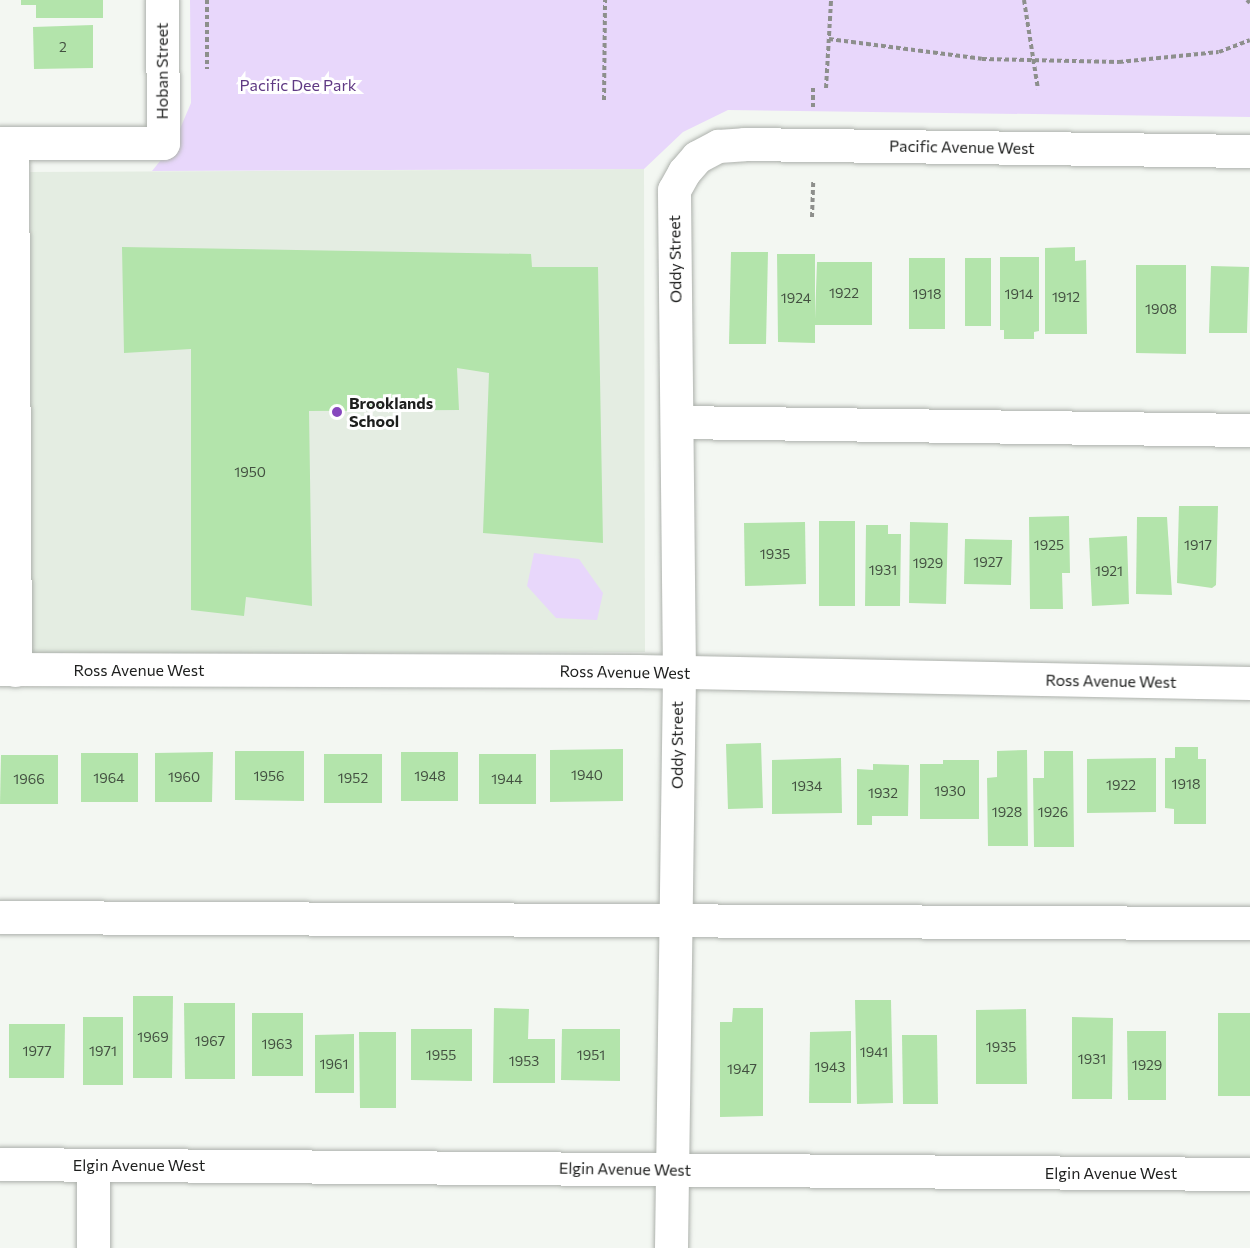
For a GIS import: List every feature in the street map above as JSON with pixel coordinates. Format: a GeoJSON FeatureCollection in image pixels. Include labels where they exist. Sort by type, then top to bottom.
{"type":"FeatureCollection","features":[{"type":"Feature","properties":{"kind":"street","name":"Hoban Street"},"geometry":{"type":"LineString","coordinates":[[6,143],[163,142],[162,0]]}},
{"type":"Feature","properties":{"kind":"street"},"geometry":{"type":"LineString","coordinates":[[6,143],[8,670]]}},
{"type":"Feature","properties":{"kind":"street","name":"Pacific Avenue West"},"geometry":{"type":"LineString","coordinates":[[684,172],[697,157],[718,146],[744,144],[1250,151]]}},
{"type":"Feature","properties":{"kind":"street","name":"Oddy Street"},"geometry":{"type":"LineString","coordinates":[[671,1248],[674,1170],[679,673],[674,190],[684,172]]}},
{"type":"Feature","properties":{"kind":"street"},"geometry":{"type":"LineString","coordinates":[[677,422],[1250,430]]}},
{"type":"Feature","properties":{"kind":"street","name":"Ross Avenue West"},"geometry":{"type":"LineString","coordinates":[[8,670],[679,673],[1250,683]]}},
{"type":"Feature","properties":{"kind":"street"},"geometry":{"type":"LineString","coordinates":[[0,917],[1250,923]]}},
{"type":"Feature","properties":{"kind":"street","name":"Elgin Avenue West"},"geometry":{"type":"LineString","coordinates":[[0,1164],[1250,1174]]}},
{"type":"Feature","properties":{"kind":"street"},"geometry":{"type":"LineString","coordinates":[[93,1165],[93,1248]]}},
{"type":"Feature","properties":{"kind":"path"},"geometry":{"type":"LineString","coordinates":[[207,0],[207,69]]}},
{"type":"Feature","properties":{"kind":"path"},"geometry":{"type":"LineString","coordinates":[[604,100],[605,0]]}},
{"type":"Feature","properties":{"kind":"path"},"geometry":{"type":"LineString","coordinates":[[826,88],[831,0]]}},
{"type":"Feature","properties":{"kind":"path"},"geometry":{"type":"LineString","coordinates":[[1024,0],[1038,89]]}},
{"type":"Feature","properties":{"kind":"path"},"geometry":{"type":"LineString","coordinates":[[829,39],[938,55],[1033,60],[1173,57],[1219,52],[1250,40]]}},
{"type":"Feature","properties":{"kind":"shaded area","name":"Brooklands School"},"geometry":{"type":"Polygon","coordinates":[[[644,169],[645,652],[31,654],[30,172],[644,169]]]}},
{"type":"Feature","properties":{"kind":"green space","name":"Pacific Dee Park"},"geometry":{"type":"Polygon","coordinates":[[[190,0],[1250,0],[1250,117],[728,110],[683,132],[644,169],[152,171],[173,145],[191,103],[190,0]]]}},
{"type":"Feature","properties":{"kind":"green space"},"geometry":{"type":"Polygon","coordinates":[[[534,553],[579,559],[603,593],[597,620],[556,618],[527,586],[534,553]]]}},
{"type":"Feature","properties":{"kind":"building"},"geometry":{"type":"Polygon","coordinates":[[[21,0],[103,0],[103,18],[36,18],[36,5],[21,5],[21,0]]]}},
{"type":"Feature","properties":{"kind":"building"},"geometry":{"type":"Polygon","coordinates":[[[93,25],[93,68],[34,69],[33,27],[93,25]]]}},
{"type":"Feature","properties":{"kind":"building","name":"Brooklands School"},"geometry":{"type":"Polygon","coordinates":[[[122,247],[531,254],[532,267],[598,267],[603,543],[483,533],[489,373],[457,368],[459,410],[309,411],[312,606],[246,597],[244,616],[191,610],[191,349],[124,353],[122,247]]]}},
{"type":"Feature","properties":{"kind":"building"},"geometry":{"type":"Polygon","coordinates":[[[1075,247],[1075,261],[1086,260],[1087,334],[1045,334],[1045,248],[1075,247]]]}},
{"type":"Feature","properties":{"kind":"building"},"geometry":{"type":"Polygon","coordinates":[[[731,252],[768,252],[766,344],[729,344],[731,252]]]}},
{"type":"Feature","properties":{"kind":"building"},"geometry":{"type":"Polygon","coordinates":[[[777,254],[815,254],[815,319],[817,262],[872,262],[872,325],[815,325],[815,343],[778,342],[777,254]]]}},
{"type":"Feature","properties":{"kind":"building"},"geometry":{"type":"Polygon","coordinates":[[[1000,257],[1039,257],[1039,331],[1034,332],[1034,339],[1004,339],[1004,330],[1000,330],[1000,257]]]}},
{"type":"Feature","properties":{"kind":"building"},"geometry":{"type":"Polygon","coordinates":[[[909,258],[945,258],[945,329],[909,329],[909,258]]]}},
{"type":"Feature","properties":{"kind":"building"},"geometry":{"type":"Polygon","coordinates":[[[965,258],[991,258],[991,326],[965,326],[965,258]]]}},
{"type":"Feature","properties":{"kind":"building"},"geometry":{"type":"Polygon","coordinates":[[[1136,265],[1186,265],[1186,354],[1136,353],[1136,265]]]}},
{"type":"Feature","properties":{"kind":"building"},"geometry":{"type":"Polygon","coordinates":[[[1211,266],[1249,267],[1247,333],[1209,333],[1211,266]]]}},
{"type":"Feature","properties":{"kind":"building"},"geometry":{"type":"Polygon","coordinates":[[[1179,506],[1218,506],[1216,585],[1212,588],[1177,583],[1179,506]]]}},
{"type":"Feature","properties":{"kind":"building"},"geometry":{"type":"Polygon","coordinates":[[[1069,516],[1070,573],[1062,573],[1063,609],[1030,609],[1029,517],[1069,516]]]}},
{"type":"Feature","properties":{"kind":"building"},"geometry":{"type":"Polygon","coordinates":[[[1137,517],[1167,517],[1172,595],[1136,594],[1137,517]]]}},
{"type":"Feature","properties":{"kind":"building"},"geometry":{"type":"Polygon","coordinates":[[[819,521],[855,521],[855,606],[819,606],[819,521]]]}},
{"type":"Feature","properties":{"kind":"building"},"geometry":{"type":"Polygon","coordinates":[[[805,522],[806,584],[745,586],[744,523],[805,522]]]}},
{"type":"Feature","properties":{"kind":"building"},"geometry":{"type":"Polygon","coordinates":[[[910,522],[948,523],[946,604],[909,603],[910,522]]]}},
{"type":"Feature","properties":{"kind":"building"},"geometry":{"type":"Polygon","coordinates":[[[866,525],[888,525],[888,534],[901,534],[900,606],[865,606],[866,525]]]}},
{"type":"Feature","properties":{"kind":"building"},"geometry":{"type":"Polygon","coordinates":[[[1127,536],[1129,604],[1092,606],[1089,538],[1127,536]]]}},
{"type":"Feature","properties":{"kind":"building"},"geometry":{"type":"Polygon","coordinates":[[[965,539],[1012,540],[1011,585],[964,584],[965,539]]]}},
{"type":"Feature","properties":{"kind":"building"},"geometry":{"type":"Polygon","coordinates":[[[761,743],[763,808],[728,809],[726,744],[761,743]]]}},
{"type":"Feature","properties":{"kind":"building"},"geometry":{"type":"Polygon","coordinates":[[[1175,747],[1198,747],[1198,759],[1206,759],[1206,824],[1174,824],[1174,809],[1165,808],[1165,758],[1175,758],[1175,747]]]}},
{"type":"Feature","properties":{"kind":"building"},"geometry":{"type":"Polygon","coordinates":[[[623,749],[623,801],[550,802],[550,750],[623,749]]]}},
{"type":"Feature","properties":{"kind":"building"},"geometry":{"type":"Polygon","coordinates":[[[1027,750],[1028,846],[988,846],[987,778],[997,777],[997,751],[1027,750]]]}},
{"type":"Feature","properties":{"kind":"building"},"geometry":{"type":"Polygon","coordinates":[[[235,751],[304,751],[304,801],[235,800],[235,751]]]}},
{"type":"Feature","properties":{"kind":"building"},"geometry":{"type":"Polygon","coordinates":[[[1044,751],[1073,751],[1074,847],[1034,847],[1033,778],[1044,778],[1044,751]]]}},
{"type":"Feature","properties":{"kind":"building"},"geometry":{"type":"Polygon","coordinates":[[[213,752],[212,802],[155,802],[155,753],[213,752]]]}},
{"type":"Feature","properties":{"kind":"building"},"geometry":{"type":"Polygon","coordinates":[[[401,752],[458,752],[458,801],[401,801],[401,752]]]}},
{"type":"Feature","properties":{"kind":"building"},"geometry":{"type":"Polygon","coordinates":[[[81,753],[138,753],[138,802],[81,802],[81,753]]]}},
{"type":"Feature","properties":{"kind":"building"},"geometry":{"type":"Polygon","coordinates":[[[324,754],[382,754],[382,803],[324,803],[324,754]]]}},
{"type":"Feature","properties":{"kind":"building"},"geometry":{"type":"Polygon","coordinates":[[[479,754],[536,754],[536,804],[479,804],[479,754]]]}},
{"type":"Feature","properties":{"kind":"building"},"geometry":{"type":"Polygon","coordinates":[[[1,755],[58,755],[58,804],[0,804],[1,755]]]}},
{"type":"Feature","properties":{"kind":"building"},"geometry":{"type":"Polygon","coordinates":[[[841,758],[842,813],[772,814],[772,760],[841,758]]]}},
{"type":"Feature","properties":{"kind":"building"},"geometry":{"type":"Polygon","coordinates":[[[1156,758],[1156,812],[1087,813],[1087,759],[1156,758]]]}},
{"type":"Feature","properties":{"kind":"building"},"geometry":{"type":"Polygon","coordinates":[[[943,760],[979,760],[979,819],[920,819],[920,764],[943,764],[943,760]]]}},
{"type":"Feature","properties":{"kind":"building"},"geometry":{"type":"Polygon","coordinates":[[[873,764],[909,765],[908,816],[872,816],[872,825],[857,825],[857,769],[873,770],[873,764]]]}},
{"type":"Feature","properties":{"kind":"building"},"geometry":{"type":"Polygon","coordinates":[[[133,996],[173,996],[172,1078],[133,1078],[133,996]]]}},
{"type":"Feature","properties":{"kind":"building"},"geometry":{"type":"Polygon","coordinates":[[[855,1000],[891,1000],[893,1103],[857,1104],[855,1000]]]}},
{"type":"Feature","properties":{"kind":"building"},"geometry":{"type":"Polygon","coordinates":[[[184,1003],[235,1003],[235,1079],[185,1079],[184,1003]]]}},
{"type":"Feature","properties":{"kind":"building"},"geometry":{"type":"Polygon","coordinates":[[[494,1008],[529,1009],[528,1039],[555,1039],[555,1083],[493,1083],[494,1008]]]}},
{"type":"Feature","properties":{"kind":"building"},"geometry":{"type":"Polygon","coordinates":[[[733,1008],[763,1008],[763,1116],[720,1117],[720,1022],[732,1022],[733,1008]]]}},
{"type":"Feature","properties":{"kind":"building"},"geometry":{"type":"Polygon","coordinates":[[[1026,1009],[1027,1084],[976,1084],[976,1010],[1026,1009]]]}},
{"type":"Feature","properties":{"kind":"building"},"geometry":{"type":"Polygon","coordinates":[[[252,1013],[303,1013],[303,1076],[252,1076],[252,1013]]]}},
{"type":"Feature","properties":{"kind":"building"},"geometry":{"type":"Polygon","coordinates":[[[1218,1013],[1250,1013],[1250,1096],[1218,1096],[1218,1013]]]}},
{"type":"Feature","properties":{"kind":"building"},"geometry":{"type":"Polygon","coordinates":[[[83,1017],[123,1017],[123,1085],[83,1085],[83,1017]]]}},
{"type":"Feature","properties":{"kind":"building"},"geometry":{"type":"Polygon","coordinates":[[[1072,1017],[1113,1018],[1112,1099],[1072,1099],[1072,1017]]]}},
{"type":"Feature","properties":{"kind":"building"},"geometry":{"type":"Polygon","coordinates":[[[9,1024],[65,1024],[64,1078],[9,1078],[9,1024]]]}},
{"type":"Feature","properties":{"kind":"building"},"geometry":{"type":"Polygon","coordinates":[[[411,1029],[472,1029],[472,1081],[411,1080],[411,1029]]]}},
{"type":"Feature","properties":{"kind":"building"},"geometry":{"type":"Polygon","coordinates":[[[562,1029],[620,1029],[620,1081],[561,1080],[562,1029]]]}},
{"type":"Feature","properties":{"kind":"building"},"geometry":{"type":"Polygon","coordinates":[[[851,1031],[851,1103],[809,1103],[810,1032],[851,1031]]]}},
{"type":"Feature","properties":{"kind":"building"},"geometry":{"type":"Polygon","coordinates":[[[1127,1031],[1166,1031],[1166,1100],[1128,1100],[1127,1031]]]}},
{"type":"Feature","properties":{"kind":"building"},"geometry":{"type":"Polygon","coordinates":[[[359,1032],[396,1032],[396,1108],[360,1108],[359,1032]]]}},
{"type":"Feature","properties":{"kind":"building"},"geometry":{"type":"Polygon","coordinates":[[[354,1034],[354,1093],[315,1093],[315,1035],[354,1034]]]}},
{"type":"Feature","properties":{"kind":"building"},"geometry":{"type":"Polygon","coordinates":[[[902,1035],[937,1035],[938,1104],[903,1104],[902,1035]]]}},
{"type":"Feature","properties":{"kind":"place","name":"Brooklands School"},"geometry":{"type":"Point","coordinates":[337,412]}}]}
